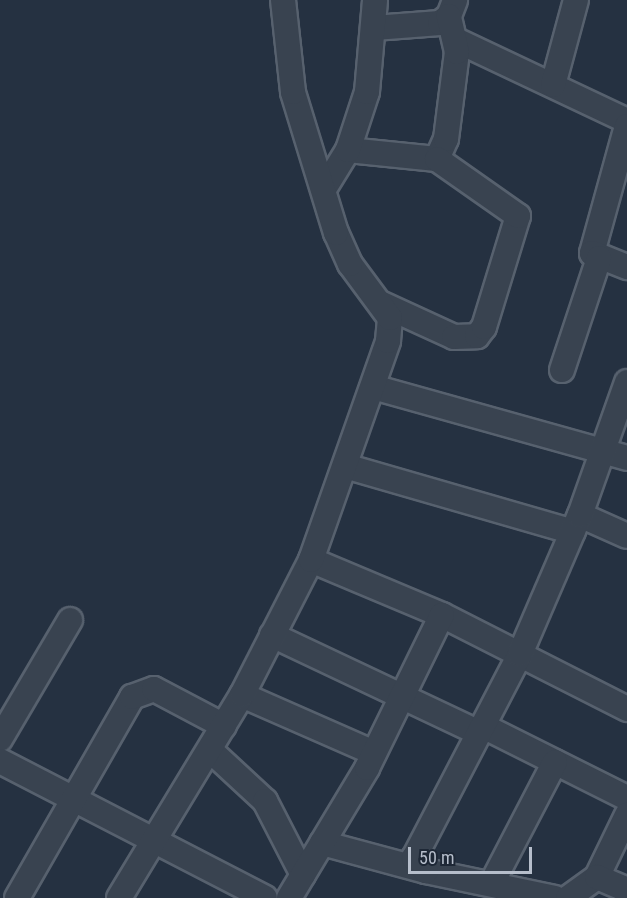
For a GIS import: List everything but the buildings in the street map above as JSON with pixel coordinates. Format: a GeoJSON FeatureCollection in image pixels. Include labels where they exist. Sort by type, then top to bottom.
{"type":"FeatureCollection","features":[{"type":"Feature","properties":{"kind":"street"},"geometry":{"type":"LineString","coordinates":[[120,898],[224,726],[311,560],[388,341],[390,318],[351,264],[293,92],[283,0]]}},
{"type":"Feature","properties":{"kind":"street"},"geometry":{"type":"LineString","coordinates":[[324,189],[348,150],[367,92],[375,0]]}},
{"type":"Feature","properties":{"kind":"street"},"geometry":{"type":"LineString","coordinates":[[553,85],[576,0]]}},
{"type":"Feature","properties":{"kind":"street"},"geometry":{"type":"LineString","coordinates":[[374,28],[440,23],[452,8]]}},
{"type":"Feature","properties":{"kind":"street"},"geometry":{"type":"LineString","coordinates":[[437,159],[446,139],[456,40],[452,8]]}},
{"type":"Feature","properties":{"kind":"street"},"geometry":{"type":"LineString","coordinates":[[456,40],[627,121]]}},
{"type":"Feature","properties":{"kind":"street"},"geometry":{"type":"LineString","coordinates":[[562,370],[599,258],[592,243],[627,126]]}},
{"type":"Feature","properties":{"kind":"street"},"geometry":{"type":"LineString","coordinates":[[348,150],[437,159],[518,216],[484,327],[477,336],[454,338],[382,304]]}},
{"type":"Feature","properties":{"kind":"street"},"geometry":{"type":"LineString","coordinates":[[599,258],[627,267]]}},
{"type":"Feature","properties":{"kind":"street"},"geometry":{"type":"LineString","coordinates":[[426,871],[417,866],[417,847],[520,654],[576,524],[616,454],[627,382]]}},
{"type":"Feature","properties":{"kind":"street"},"geometry":{"type":"LineString","coordinates":[[373,387],[616,454]]}},
{"type":"Feature","properties":{"kind":"street"},"geometry":{"type":"LineString","coordinates":[[345,466],[627,536]]}},
{"type":"Feature","properties":{"kind":"street"},"geometry":{"type":"LineString","coordinates":[[311,560],[442,615],[627,709]]}},
{"type":"Feature","properties":{"kind":"street"},"geometry":{"type":"LineString","coordinates":[[289,898],[374,753],[442,615]]}},
{"type":"Feature","properties":{"kind":"street"},"geometry":{"type":"LineString","coordinates":[[0,739],[70,620]]}},
{"type":"Feature","properties":{"kind":"street"},"geometry":{"type":"LineString","coordinates":[[272,635],[555,762],[627,798]]}},
{"type":"Feature","properties":{"kind":"street"},"geometry":{"type":"LineString","coordinates":[[16,898],[132,697],[141,689],[154,689],[224,726]]}},
{"type":"Feature","properties":{"kind":"street"},"geometry":{"type":"LineString","coordinates":[[242,694],[374,753]]}},
{"type":"Feature","properties":{"kind":"street"},"geometry":{"type":"LineString","coordinates":[[210,750],[265,801],[303,875]]}},
{"type":"Feature","properties":{"kind":"street"},"geometry":{"type":"LineString","coordinates":[[493,881],[555,762]]}},
{"type":"Feature","properties":{"kind":"street"},"geometry":{"type":"LineString","coordinates":[[2,765],[265,898]]}},
{"type":"Feature","properties":{"kind":"street"},"geometry":{"type":"LineString","coordinates":[[568,898],[597,877],[627,815]]}},
{"type":"Feature","properties":{"kind":"street"},"geometry":{"type":"LineString","coordinates":[[322,843],[426,871],[493,881],[555,898]]}},
{"type":"Feature","properties":{"kind":"street"},"geometry":{"type":"LineString","coordinates":[[597,877],[627,890]]}}]}
